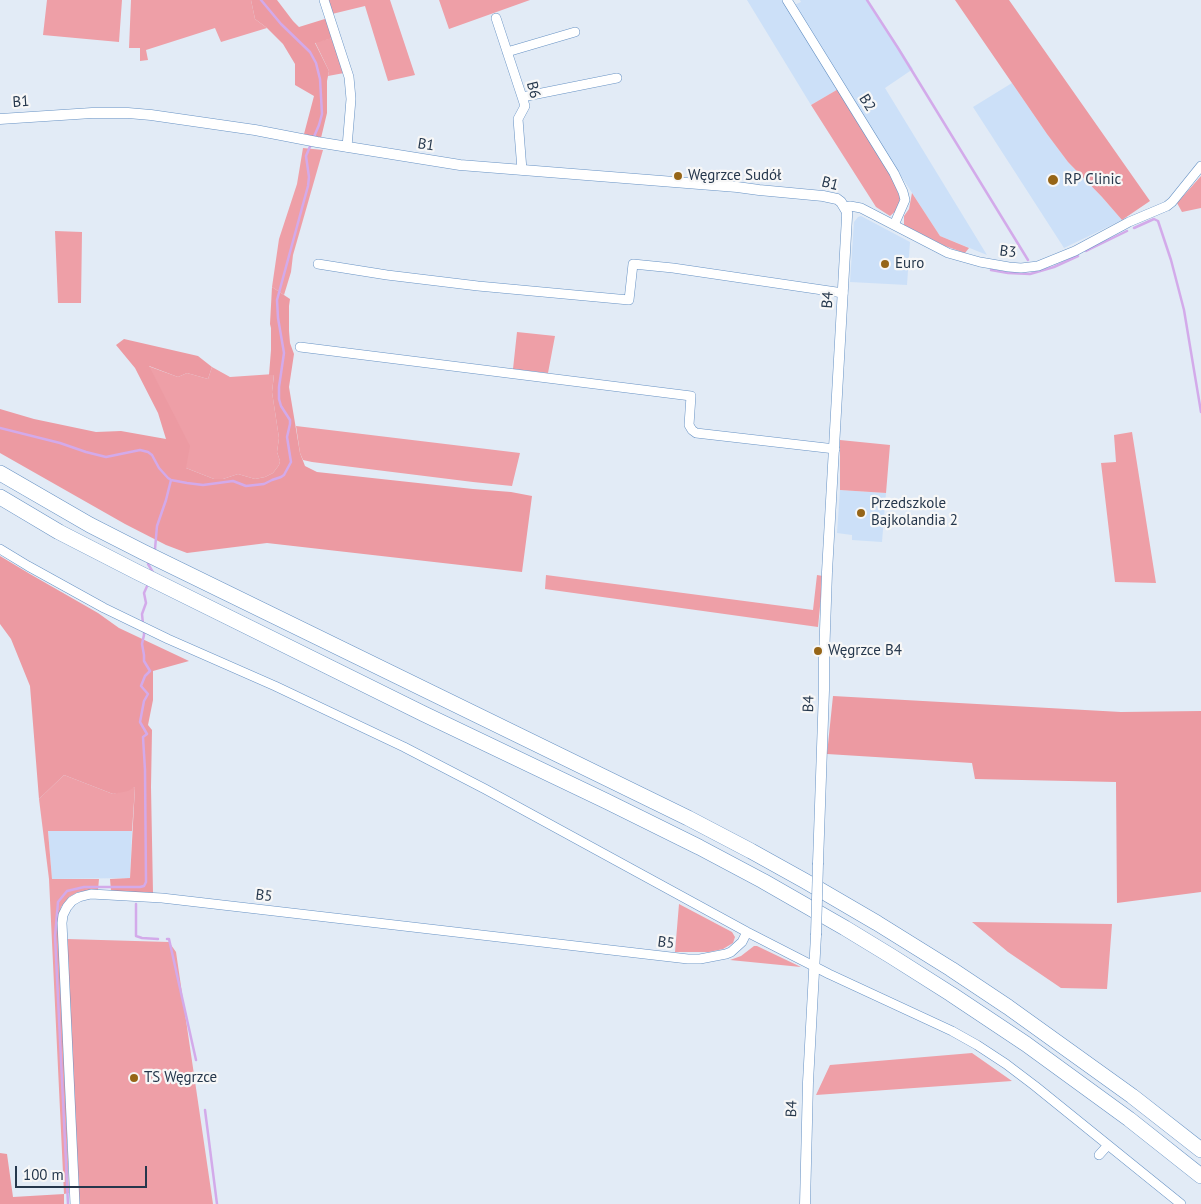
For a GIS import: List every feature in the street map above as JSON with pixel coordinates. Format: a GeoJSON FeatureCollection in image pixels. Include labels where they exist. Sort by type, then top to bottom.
{"type":"FeatureCollection","features":[{"type":"Feature","properties":{"kind":"highway"},"geometry":{"type":"LineString","coordinates":[[0,473],[90,525],[151,557],[688,818],[805,881],[877,923],[1008,1007],[1132,1096],[1201,1150]]}},
{"type":"Feature","properties":{"kind":"highway"},"geometry":{"type":"LineString","coordinates":[[0,497],[59,532],[137,572],[354,680],[699,847],[763,881],[845,928],[943,989],[1026,1044],[1129,1119],[1201,1176]]}},
{"type":"Feature","properties":{"kind":"street"},"geometry":{"type":"LineString","coordinates":[[324,0],[349,77],[351,99],[346,147]]}},
{"type":"Feature","properties":{"kind":"street","name":"B2"},"geometry":{"type":"LineString","coordinates":[[787,0],[894,173],[905,200],[894,225]]}},
{"type":"Feature","properties":{"kind":"street","name":"B6"},"geometry":{"type":"LineString","coordinates":[[496,18],[525,106],[518,119],[522,170]]}},
{"type":"Feature","properties":{"kind":"street"},"geometry":{"type":"LineString","coordinates":[[507,52],[575,32]]}},
{"type":"Feature","properties":{"kind":"street"},"geometry":{"type":"LineString","coordinates":[[522,98],[617,78]]}},
{"type":"Feature","properties":{"kind":"street","name":"B1"},"geometry":{"type":"LineString","coordinates":[[0,119],[64,114],[128,113],[151,115],[255,130],[460,165],[811,194],[836,199],[845,207]]}},
{"type":"Feature","properties":{"kind":"street","name":"B3"},"geometry":{"type":"LineString","coordinates":[[845,207],[861,208],[948,253],[980,262],[1021,268],[1038,266],[1075,251],[1127,223],[1168,206],[1201,166]]}},
{"type":"Feature","properties":{"kind":"street","name":"B4"},"geometry":{"type":"LineString","coordinates":[[805,1204],[808,1082],[816,935],[824,659],[844,293],[847,217],[845,207]]}},
{"type":"Feature","properties":{"kind":"street"},"geometry":{"type":"LineString","coordinates":[[318,264],[387,275],[630,300],[633,264],[844,293]]}},
{"type":"Feature","properties":{"kind":"street"},"geometry":{"type":"LineString","coordinates":[[300,347],[691,396],[689,425],[696,433],[834,449]]}},
{"type":"Feature","properties":{"kind":"street"},"geometry":{"type":"LineString","coordinates":[[0,549],[63,586],[149,630],[275,686],[420,755],[748,932],[829,974],[952,1031],[1006,1064],[1181,1204]]}},
{"type":"Feature","properties":{"kind":"street","name":"B5"},"geometry":{"type":"LineString","coordinates":[[75,1204],[62,923],[67,907],[79,897],[91,894],[162,898],[688,959],[731,952],[742,942],[748,932]]}},
{"type":"Feature","properties":{"kind":"street"},"geometry":{"type":"LineString","coordinates":[[1099,1155],[1108,1145]]}},
{"type":"Feature","properties":{"kind":"shaded area"},"geometry":{"type":"Polygon","coordinates":[[[47,0],[122,0],[119,42],[43,35],[47,0]]]}},
{"type":"Feature","properties":{"kind":"shaded area"},"geometry":{"type":"Polygon","coordinates":[[[131,0],[251,0],[255,19],[267,28],[221,42],[215,28],[146,50],[148,60],[140,61],[140,48],[129,48],[131,0]]]}},
{"type":"Feature","properties":{"kind":"shaded area"},"geometry":{"type":"Polygon","coordinates":[[[251,0],[277,0],[299,27],[328,18],[333,38],[315,43],[329,71],[327,81],[327,113],[321,138],[304,134],[314,96],[295,85],[295,64],[283,44],[255,19],[251,0]]]}},
{"type":"Feature","properties":{"kind":"shaded area"},"geometry":{"type":"Polygon","coordinates":[[[327,0],[390,0],[415,75],[388,81],[365,6],[332,14],[327,0]]]}},
{"type":"Feature","properties":{"kind":"shaded area"},"geometry":{"type":"Polygon","coordinates":[[[439,0],[530,0],[449,29],[439,0]]]}},
{"type":"Feature","properties":{"kind":"shaded area"},"geometry":{"type":"Polygon","coordinates":[[[747,0],[784,0],[840,88],[811,105],[747,0]]]}},
{"type":"Feature","properties":{"kind":"shaded area"},"geometry":{"type":"Polygon","coordinates":[[[800,0],[868,0],[913,69],[885,88],[987,255],[940,236],[868,125],[794,5],[801,2],[800,0]]]}},
{"type":"Feature","properties":{"kind":"shaded area"},"geometry":{"type":"Polygon","coordinates":[[[955,0],[1009,0],[1150,201],[1122,220],[1068,162],[955,0]]]}},
{"type":"Feature","properties":{"kind":"shaded area"},"geometry":{"type":"Polygon","coordinates":[[[333,38],[344,73],[328,76],[329,71],[315,42],[333,38]]]}},
{"type":"Feature","properties":{"kind":"shaded area","name":"RP Clinic"},"geometry":{"type":"Polygon","coordinates":[[[1012,83],[1068,162],[1122,220],[1064,248],[973,107],[1012,83]]]}},
{"type":"Feature","properties":{"kind":"shaded area"},"geometry":{"type":"Polygon","coordinates":[[[840,88],[891,174],[900,198],[898,209],[890,216],[876,207],[811,105],[840,88]]]}},
{"type":"Feature","properties":{"kind":"shaded area"},"geometry":{"type":"Polygon","coordinates":[[[303,148],[323,150],[293,255],[291,272],[284,295],[272,287],[279,239],[297,184],[303,148]]]}},
{"type":"Feature","properties":{"kind":"shaded area"},"geometry":{"type":"Polygon","coordinates":[[[1201,176],[1201,208],[1182,212],[1177,203],[1201,176]]]}},
{"type":"Feature","properties":{"kind":"shaded area"},"geometry":{"type":"Polygon","coordinates":[[[912,193],[940,236],[969,248],[965,253],[945,246],[904,225],[904,216],[909,209],[912,193]]]}},
{"type":"Feature","properties":{"kind":"shaded area"},"geometry":{"type":"Polygon","coordinates":[[[861,216],[910,242],[907,285],[850,282],[854,222],[861,216]]]}},
{"type":"Feature","properties":{"kind":"shaded area"},"geometry":{"type":"Polygon","coordinates":[[[55,231],[82,232],[81,303],[58,303],[55,231]]]}},
{"type":"Feature","properties":{"kind":"shaded area"},"geometry":{"type":"Polygon","coordinates":[[[272,287],[290,299],[289,331],[290,343],[294,354],[289,387],[300,453],[305,466],[317,472],[511,492],[532,496],[522,572],[267,543],[187,553],[166,545],[125,524],[0,453],[0,409],[34,419],[96,432],[121,431],[166,439],[158,413],[135,368],[116,345],[124,339],[198,356],[212,367],[208,379],[187,373],[178,377],[149,366],[190,446],[186,468],[214,479],[223,479],[238,474],[255,479],[273,473],[280,461],[277,452],[279,438],[272,392],[274,375],[269,375],[272,287]]]}},
{"type":"Feature","properties":{"kind":"shaded area"},"geometry":{"type":"Polygon","coordinates":[[[517,332],[555,336],[548,373],[513,369],[517,332]]]}},
{"type":"Feature","properties":{"kind":"shaded area"},"geometry":{"type":"Polygon","coordinates":[[[148,366],[178,377],[187,373],[208,379],[212,367],[230,377],[274,374],[272,392],[279,438],[277,452],[280,461],[273,473],[255,479],[238,474],[223,479],[214,479],[186,468],[148,366]]]}},
{"type":"Feature","properties":{"kind":"shaded area"},"geometry":{"type":"Polygon","coordinates":[[[296,426],[520,453],[512,486],[473,482],[303,460],[300,453],[296,426]]]}},
{"type":"Feature","properties":{"kind":"shaded area"},"geometry":{"type":"Polygon","coordinates":[[[1132,432],[1156,583],[1115,582],[1101,463],[1116,462],[1114,435],[1132,432]]]}},
{"type":"Feature","properties":{"kind":"shaded area"},"geometry":{"type":"Polygon","coordinates":[[[840,440],[890,445],[886,493],[840,490],[840,440]]]}},
{"type":"Feature","properties":{"kind":"shaded area","name":"Przedszkole Bajkolandia 2"},"geometry":{"type":"Polygon","coordinates":[[[840,490],[886,493],[882,542],[852,540],[852,535],[837,533],[840,490]]]}},
{"type":"Feature","properties":{"kind":"shaded area"},"geometry":{"type":"Polygon","coordinates":[[[0,556],[98,613],[119,628],[189,661],[153,671],[153,700],[148,725],[152,730],[153,893],[111,891],[110,879],[130,878],[135,787],[128,791],[113,794],[64,775],[39,799],[30,686],[11,639],[0,624],[0,556]]]}},
{"type":"Feature","properties":{"kind":"shaded area"},"geometry":{"type":"Polygon","coordinates":[[[546,575],[813,610],[817,575],[823,576],[818,627],[545,589],[546,575]]]}},
{"type":"Feature","properties":{"kind":"shaded area"},"geometry":{"type":"Polygon","coordinates":[[[833,696],[1121,712],[1201,711],[1201,892],[1117,903],[1116,782],[975,779],[972,763],[827,754],[833,696]]]}},
{"type":"Feature","properties":{"kind":"shaded area"},"geometry":{"type":"Polygon","coordinates":[[[64,775],[113,794],[135,787],[132,831],[48,831],[52,879],[99,879],[98,890],[78,892],[69,897],[61,907],[58,927],[69,1193],[64,1194],[49,879],[39,799],[64,775]]]}},
{"type":"Feature","properties":{"kind":"shaded area"},"geometry":{"type":"Polygon","coordinates":[[[48,830],[132,831],[130,878],[52,879],[48,830]]]}},
{"type":"Feature","properties":{"kind":"shaded area"},"geometry":{"type":"Polygon","coordinates":[[[679,904],[732,932],[735,937],[733,943],[723,949],[709,952],[675,952],[679,904]]]}},
{"type":"Feature","properties":{"kind":"shaded area"},"geometry":{"type":"Polygon","coordinates":[[[972,922],[1112,924],[1107,989],[1061,988],[1008,952],[972,922]]]}},
{"type":"Feature","properties":{"kind":"shaded area","name":"TS Węgrzce"},"geometry":{"type":"Polygon","coordinates":[[[67,939],[169,942],[176,952],[213,1204],[79,1204],[67,939]]]}},
{"type":"Feature","properties":{"kind":"shaded area"},"geometry":{"type":"Polygon","coordinates":[[[754,946],[801,967],[730,960],[741,956],[754,946]]]}},
{"type":"Feature","properties":{"kind":"shaded area"},"geometry":{"type":"Polygon","coordinates":[[[972,1053],[1012,1081],[816,1095],[830,1065],[972,1053]]]}},
{"type":"Feature","properties":{"kind":"shaded area"},"geometry":{"type":"Polygon","coordinates":[[[0,1153],[7,1154],[13,1197],[64,1194],[64,1204],[0,1204],[0,1153]]]}},
{"type":"Feature","properties":{"kind":"waterway"},"geometry":{"type":"LineString","coordinates":[[261,0],[281,24],[310,52],[316,63],[320,79],[322,114],[313,139]]}},
{"type":"Feature","properties":{"kind":"waterway"},"geometry":{"type":"LineString","coordinates":[[867,0],[1028,260]]}},
{"type":"Feature","properties":{"kind":"waterway"},"geometry":{"type":"LineString","coordinates":[[0,428],[106,457],[140,450],[148,452],[168,478],[187,483],[203,485],[233,481],[246,486],[264,484],[284,475],[291,462],[287,437],[290,420],[279,399],[284,353],[277,300],[308,186],[309,177],[306,156],[311,144]]}},
{"type":"Feature","properties":{"kind":"waterway"},"geometry":{"type":"LineString","coordinates":[[1134,228],[1154,219],[1158,221],[1171,260],[1184,310],[1201,412]]}},
{"type":"Feature","properties":{"kind":"waterway"},"geometry":{"type":"LineString","coordinates":[[1086,251],[1127,231]]}},
{"type":"Feature","properties":{"kind":"waterway"},"geometry":{"type":"LineString","coordinates":[[991,270],[1030,274],[1054,267],[1078,256]]}},
{"type":"Feature","properties":{"kind":"waterway"},"geometry":{"type":"LineString","coordinates":[[153,552],[155,549],[157,526],[171,480]]}},
{"type":"Feature","properties":{"kind":"waterway"},"geometry":{"type":"LineString","coordinates":[[149,562],[148,564],[154,574]]}},
{"type":"Feature","properties":{"kind":"waterway"},"geometry":{"type":"LineString","coordinates":[[143,624],[142,614],[146,603],[144,593],[148,584]]}},
{"type":"Feature","properties":{"kind":"waterway"},"geometry":{"type":"LineString","coordinates":[[68,1204],[55,936],[58,902],[67,891],[84,887],[140,887],[144,886],[146,882],[143,737],[147,734],[140,722],[144,701],[148,694],[141,686],[145,676],[150,671],[144,661],[142,644],[144,630]]}},
{"type":"Feature","properties":{"kind":"waterway"},"geometry":{"type":"LineString","coordinates":[[136,904],[136,936],[158,939]]}},
{"type":"Feature","properties":{"kind":"waterway"},"geometry":{"type":"LineString","coordinates":[[167,939],[169,939],[196,1060]]}},
{"type":"Feature","properties":{"kind":"waterway"},"geometry":{"type":"LineString","coordinates":[[205,1110],[217,1204]]}},
{"type":"Feature","properties":{"kind":"place","name":"Węgrzce Sudół"},"geometry":{"type":"Point","coordinates":[678,176]}},
{"type":"Feature","properties":{"kind":"place","name":"RP Clinic"},"geometry":{"type":"Point","coordinates":[1053,180]}},
{"type":"Feature","properties":{"kind":"place","name":"Euro"},"geometry":{"type":"Point","coordinates":[885,264]}},
{"type":"Feature","properties":{"kind":"place","name":"Przedszkole Bajkolandia 2"},"geometry":{"type":"Point","coordinates":[861,513]}},
{"type":"Feature","properties":{"kind":"place","name":"Węgrzce B4"},"geometry":{"type":"Point","coordinates":[818,651]}},
{"type":"Feature","properties":{"kind":"place","name":"TS Węgrzce"},"geometry":{"type":"Point","coordinates":[134,1078]}}]}
